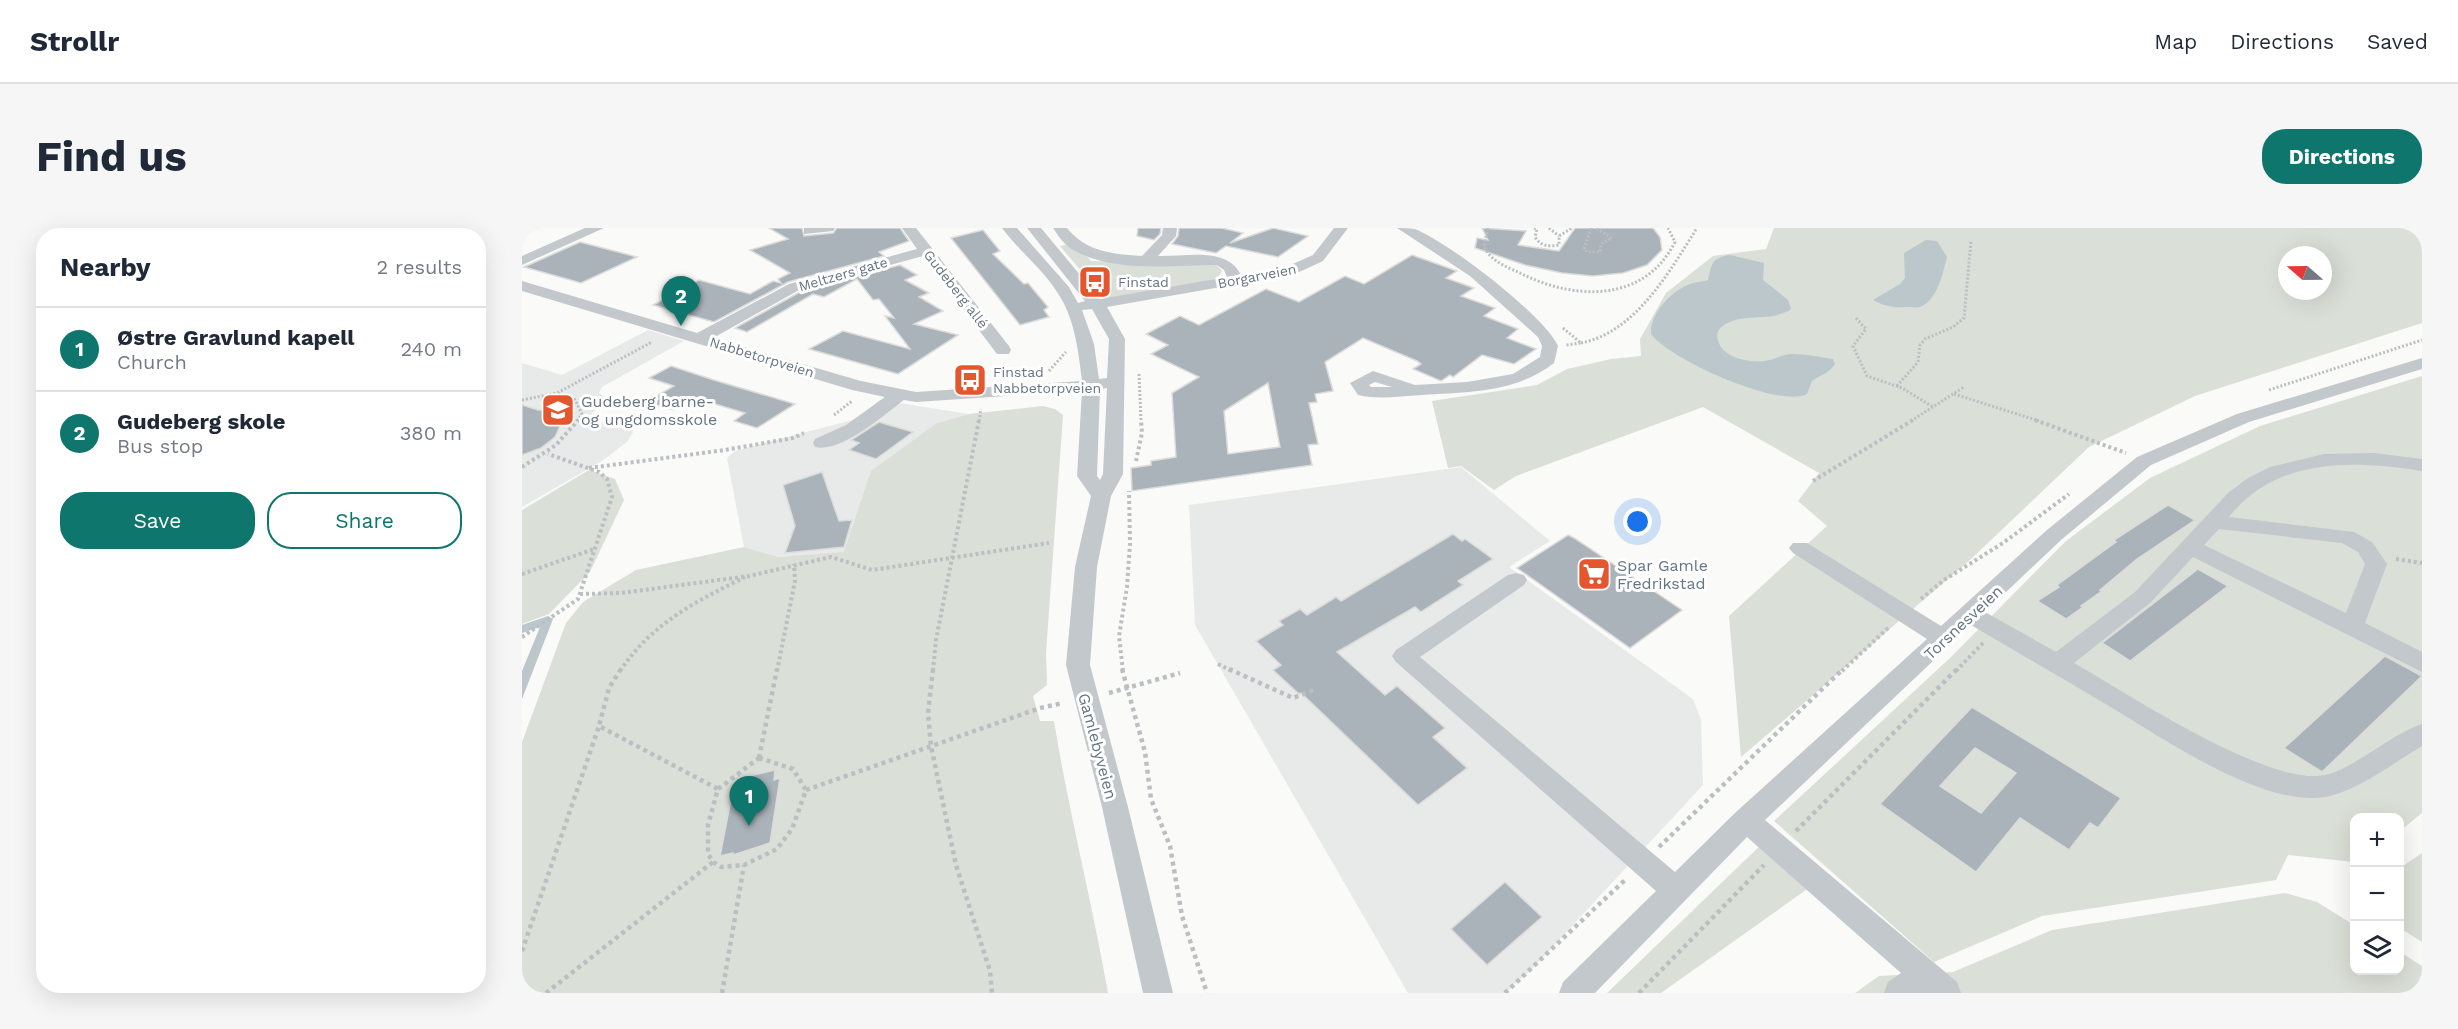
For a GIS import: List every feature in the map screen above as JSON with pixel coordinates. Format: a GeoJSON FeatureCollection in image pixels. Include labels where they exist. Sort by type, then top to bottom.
{"type":"FeatureCollection","features":[{"type":"Feature","properties":{"kind":"street"},"geometry":{"type":"LineString","coordinates":[[522,261],[597,228]]}},
{"type":"Feature","properties":{"kind":"street"},"geometry":{"type":"LineString","coordinates":[[809,231],[828,228]]}},
{"type":"Feature","properties":{"kind":"street","name":"Gudeberg allé"},"geometry":{"type":"LineString","coordinates":[[909,228],[1003,350]]}},
{"type":"Feature","properties":{"kind":"street"},"geometry":{"type":"LineString","coordinates":[[1009,228],[1064,290],[1076,313],[1086,344],[1089,379],[1087,476],[1101,496]]}},
{"type":"Feature","properties":{"kind":"street","name":"Gamlebyveien"},"geometry":{"type":"LineString","coordinates":[[1034,228],[1101,309],[1117,339],[1113,474],[1101,496],[1086,567],[1078,665],[1115,807],[1158,993]]}},
{"type":"Feature","properties":{"kind":"street"},"geometry":{"type":"LineString","coordinates":[[1060,228],[1071,242],[1083,250],[1103,256],[1220,261],[1230,267],[1237,281]]}},
{"type":"Feature","properties":{"kind":"street"},"geometry":{"type":"LineString","coordinates":[[1148,259],[1169,236],[1170,228]]}},
{"type":"Feature","properties":{"kind":"street","name":"Borgarveien"},"geometry":{"type":"LineString","coordinates":[[1076,313],[1149,303],[1192,289],[1306,266],[1318,258],[1341,228]]}},
{"type":"Feature","properties":{"kind":"street"},"geometry":{"type":"LineString","coordinates":[[1404,228],[1475,273],[1545,334],[1550,346],[1548,359],[1524,376],[1481,385],[1412,390]]}},
{"type":"Feature","properties":{"kind":"street","name":"Meltzers gate"},"geometry":{"type":"LineString","coordinates":[[700,338],[794,287],[925,251]]}},
{"type":"Feature","properties":{"kind":"street","name":"Nabbetorpveien"},"geometry":{"type":"LineString","coordinates":[[522,286],[858,386],[899,395],[940,396],[1018,389],[1046,390],[1089,379],[1117,375]]}},
{"type":"Feature","properties":{"kind":"street","name":"Torsnesveien"},"geometry":{"type":"LineString","coordinates":[[1574,993],[1746,820],[2054,535],[2144,461],[2243,418],[2422,363]]}},
{"type":"Feature","properties":{"kind":"street"},"geometry":{"type":"LineString","coordinates":[[822,443],[853,429],[899,395]]}},
{"type":"Feature","properties":{"kind":"street"},"geometry":{"type":"LineString","coordinates":[[2058,663],[2144,597],[2236,496],[2294,466],[2330,459],[2363,458],[2422,465]]}},
{"type":"Feature","properties":{"kind":"street"},"geometry":{"type":"LineString","coordinates":[[2214,522],[2347,537],[2365,547],[2376,564],[2352,626]]}},
{"type":"Feature","properties":{"kind":"street"},"geometry":{"type":"LineString","coordinates":[[2189,546],[2422,663]]}},
{"type":"Feature","properties":{"kind":"street"},"geometry":{"type":"LineString","coordinates":[[1800,548],[1944,639]]}},
{"type":"Feature","properties":{"kind":"street"},"geometry":{"type":"LineString","coordinates":[[1516,580],[1404,656],[1675,890]]}},
{"type":"Feature","properties":{"kind":"street"},"geometry":{"type":"LineString","coordinates":[[1971,614],[2219,758],[2254,774],[2290,784],[2327,787],[2422,734]]}},
{"type":"Feature","properties":{"kind":"street"},"geometry":{"type":"LineString","coordinates":[[1746,820],[1923,987]]}},
{"type":"Feature","properties":{"kind":"path"},"geometry":{"type":"LineString","coordinates":[[1488,228],[1484,246],[1492,258],[1545,285],[1593,295],[1625,286],[1659,266],[1675,242],[1668,228]]}},
{"type":"Feature","properties":{"kind":"path"},"geometry":{"type":"LineString","coordinates":[[1534,228],[1538,230],[1536,239],[1542,246],[1558,247],[1559,236]]}},
{"type":"Feature","properties":{"kind":"path"},"geometry":{"type":"LineString","coordinates":[[1549,228],[1559,236]]}},
{"type":"Feature","properties":{"kind":"path"},"geometry":{"type":"LineString","coordinates":[[1559,236],[1572,228]]}},
{"type":"Feature","properties":{"kind":"path"},"geometry":{"type":"LineString","coordinates":[[1591,228],[1584,249],[1590,252],[1600,252],[1600,244],[1612,238],[1596,228]]}},
{"type":"Feature","properties":{"kind":"path"},"geometry":{"type":"LineString","coordinates":[[1581,344],[1610,334],[1626,321],[1682,251],[1697,228]]}},
{"type":"Feature","properties":{"kind":"path"},"geometry":{"type":"LineString","coordinates":[[1897,386],[1918,362],[1919,347],[1923,340],[1955,328],[1964,318],[1971,241]]}},
{"type":"Feature","properties":{"kind":"path"},"geometry":{"type":"LineString","coordinates":[[1856,318],[1866,329],[1853,346],[1863,370],[1875,380],[1897,386],[1933,407]]}},
{"type":"Feature","properties":{"kind":"path"},"geometry":{"type":"LineString","coordinates":[[522,400],[557,393],[673,330]]}},
{"type":"Feature","properties":{"kind":"path"},"geometry":{"type":"LineString","coordinates":[[1133,469],[1142,433],[1138,363]]}},
{"type":"Feature","properties":{"kind":"path"},"geometry":{"type":"LineString","coordinates":[[1813,481],[1851,460],[1964,387]]}},
{"type":"Feature","properties":{"kind":"path"},"geometry":{"type":"LineString","coordinates":[[522,467],[548,454],[568,435],[582,414],[575,400],[557,393]]}},
{"type":"Feature","properties":{"kind":"path"},"geometry":{"type":"LineString","coordinates":[[1954,394],[2009,410],[2144,461]]}},
{"type":"Feature","properties":{"kind":"path"},"geometry":{"type":"LineString","coordinates":[[829,419],[852,401]]}},
{"type":"Feature","properties":{"kind":"path"},"geometry":{"type":"LineString","coordinates":[[981,408],[936,640],[928,713],[931,746],[956,865],[990,971],[992,993]]}},
{"type":"Feature","properties":{"kind":"path"},"geometry":{"type":"LineString","coordinates":[[589,468],[725,450],[793,438],[808,431]]}},
{"type":"Feature","properties":{"kind":"path"},"geometry":{"type":"LineString","coordinates":[[522,637],[578,599],[612,497],[607,479],[589,468],[548,454]]}},
{"type":"Feature","properties":{"kind":"path"},"geometry":{"type":"LineString","coordinates":[[1128,480],[1130,544],[1119,636],[1123,674],[1145,752],[1151,798],[1170,846],[1182,916],[1207,993]]}},
{"type":"Feature","properties":{"kind":"path"},"geometry":{"type":"LineString","coordinates":[[580,594],[621,593],[749,576],[831,557],[872,570],[1049,543]]}},
{"type":"Feature","properties":{"kind":"path"},"geometry":{"type":"LineString","coordinates":[[522,574],[595,549]]}},
{"type":"Feature","properties":{"kind":"path"},"geometry":{"type":"LineString","coordinates":[[794,564],[795,581],[759,758],[718,789],[708,825],[708,854],[713,862],[722,867],[744,865],[777,849],[792,829],[806,790]]}},
{"type":"Feature","properties":{"kind":"path"},"geometry":{"type":"LineString","coordinates":[[522,951],[599,726],[609,688],[637,645],[692,603],[749,576]]}},
{"type":"Feature","properties":{"kind":"path"},"geometry":{"type":"LineString","coordinates":[[1638,993],[1997,629]]}},
{"type":"Feature","properties":{"kind":"path"},"geometry":{"type":"LineString","coordinates":[[1218,664],[1293,698],[1314,690]]}},
{"type":"Feature","properties":{"kind":"path"},"geometry":{"type":"LineString","coordinates":[[806,790],[1040,708]]}},
{"type":"Feature","properties":{"kind":"path"},"geometry":{"type":"LineString","coordinates":[[599,726],[718,789]]}},
{"type":"Feature","properties":{"kind":"path"},"geometry":{"type":"LineString","coordinates":[[759,758],[793,768],[806,790]]}},
{"type":"Feature","properties":{"kind":"path"},"geometry":{"type":"LineString","coordinates":[[546,993],[713,862]]}},
{"type":"Feature","properties":{"kind":"path"},"geometry":{"type":"LineString","coordinates":[[722,993],[744,865]]}},
{"type":"Feature","properties":{"kind":"shaded area"},"geometry":{"type":"Polygon","coordinates":[[[1774,228],[2417,228],[2422,230],[2422,323],[2195,396],[2089,447],[1971,559],[1741,757],[1729,616],[1827,526],[1798,501],[1819,473],[1703,407],[1516,476],[1494,490],[1461,466],[1448,468],[1432,401],[1537,385],[1567,369],[1611,359],[1641,356],[1640,339],[1666,293],[1713,256],[1766,249],[1774,228]]]}},
{"type":"Feature","properties":{"kind":"shaded area"},"geometry":{"type":"Polygon","coordinates":[[[1926,240],[1937,241],[1947,257],[1939,285],[1931,298],[1920,307],[1893,307],[1873,300],[1900,284],[1905,278],[1904,253],[1926,240]]]}},
{"type":"Feature","properties":{"kind":"shaded area"},"geometry":{"type":"Polygon","coordinates":[[[1069,244],[1080,249],[1091,261],[1204,263],[1217,265],[1222,271],[1218,278],[1111,306],[1060,246],[1069,244]]]}},
{"type":"Feature","properties":{"kind":"shaded area"},"geometry":{"type":"Polygon","coordinates":[[[1730,255],[1764,263],[1763,280],[1788,300],[1791,309],[1775,316],[1740,319],[1724,325],[1717,333],[1721,346],[1730,355],[1751,361],[1768,360],[1792,354],[1833,359],[1835,364],[1812,381],[1807,394],[1793,397],[1773,394],[1724,379],[1678,356],[1651,334],[1654,318],[1669,297],[1683,287],[1708,280],[1713,263],[1719,258],[1730,255]]]}},
{"type":"Feature","properties":{"kind":"shaded area","name":"Gudeberg barne- og ungdomsskole"},"geometry":{"type":"Polygon","coordinates":[[[648,330],[684,341],[602,387],[599,393],[605,397],[585,423],[629,423],[633,432],[627,442],[602,461],[522,507],[522,363],[562,375],[648,330]]]}},
{"type":"Feature","properties":{"kind":"shaded area"},"geometry":{"type":"Polygon","coordinates":[[[2422,376],[2422,813],[2404,828],[2404,813],[2350,813],[2350,862],[2288,855],[2276,880],[2042,916],[1934,962],[1774,821],[1950,658],[2066,541],[2150,478],[2260,426],[2422,376]]]}},
{"type":"Feature","properties":{"kind":"shaded area"},"geometry":{"type":"Polygon","coordinates":[[[880,400],[969,414],[937,423],[844,553],[779,557],[744,547],[727,458],[735,451],[856,419],[880,400]]]}},
{"type":"Feature","properties":{"kind":"shaded area"},"geometry":{"type":"Polygon","coordinates":[[[1043,406],[1055,409],[1063,415],[1046,653],[1047,685],[1033,696],[1040,721],[1054,721],[1108,993],[522,993],[522,742],[566,623],[583,602],[636,570],[744,547],[779,557],[844,552],[871,471],[937,423],[969,414],[1043,406]]]}},
{"type":"Feature","properties":{"kind":"shaded area"},"geometry":{"type":"Polygon","coordinates":[[[1461,467],[1550,541],[1509,567],[1693,699],[1701,720],[1703,785],[1533,968],[1505,993],[1408,993],[1195,625],[1189,505],[1461,467]]]}},
{"type":"Feature","properties":{"kind":"shaded area"},"geometry":{"type":"Polygon","coordinates":[[[589,470],[615,479],[624,500],[590,572],[549,614],[522,624],[522,510],[589,470]]]}},
{"type":"Feature","properties":{"kind":"shaded area"},"geometry":{"type":"Polygon","coordinates":[[[548,616],[553,619],[522,699],[522,671],[540,627],[522,633],[522,625],[548,616]]]}},
{"type":"Feature","properties":{"kind":"shaded area"},"geometry":{"type":"Polygon","coordinates":[[[1765,841],[1813,885],[1661,993],[1607,993],[1765,841]]]}},
{"type":"Feature","properties":{"kind":"shaded area"},"geometry":{"type":"Polygon","coordinates":[[[2422,853],[2422,942],[2404,931],[2404,865],[2422,853]]]}},
{"type":"Feature","properties":{"kind":"shaded area"},"geometry":{"type":"Polygon","coordinates":[[[2285,893],[2317,902],[2350,923],[2350,975],[2404,975],[2404,955],[2422,966],[2422,993],[1855,993],[1879,976],[1953,972],[2052,930],[2285,893]]]}},
{"type":"Feature","properties":{"kind":"building"},"geometry":{"type":"Polygon","coordinates":[[[769,228],[802,228],[804,236],[833,233],[837,228],[900,228],[909,241],[879,252],[884,256],[788,282],[714,322],[653,305],[699,280],[750,294],[773,281],[781,283],[778,279],[790,273],[750,250],[788,239],[769,228]]]}},
{"type":"Feature","properties":{"kind":"building"},"geometry":{"type":"Polygon","coordinates":[[[1138,228],[1161,228],[1160,234],[1154,240],[1137,236],[1138,228]]]}},
{"type":"Feature","properties":{"kind":"building"},"geometry":{"type":"Polygon","coordinates":[[[1179,228],[1222,228],[1243,233],[1230,243],[1273,228],[1308,236],[1278,257],[1226,246],[1216,253],[1172,244],[1178,236],[1179,228]]]}},
{"type":"Feature","properties":{"kind":"building"},"geometry":{"type":"Polygon","coordinates":[[[1482,228],[1526,231],[1518,245],[1559,251],[1575,228],[1653,228],[1660,237],[1662,250],[1647,265],[1623,273],[1593,276],[1562,273],[1525,265],[1475,248],[1477,238],[1488,240],[1482,228]]]}},
{"type":"Feature","properties":{"kind":"building"},"geometry":{"type":"Polygon","coordinates":[[[983,230],[1000,251],[993,254],[1024,284],[1028,283],[1048,307],[1044,310],[1049,317],[1020,325],[951,238],[983,230]]]}},
{"type":"Feature","properties":{"kind":"building"},"geometry":{"type":"Polygon","coordinates":[[[580,242],[637,257],[581,283],[524,267],[580,242]]]}},
{"type":"Feature","properties":{"kind":"building"},"geometry":{"type":"Polygon","coordinates":[[[1412,255],[1457,271],[1446,278],[1474,288],[1461,296],[1495,308],[1484,316],[1518,329],[1507,338],[1536,349],[1514,364],[1482,355],[1453,377],[1450,375],[1441,381],[1413,369],[1421,364],[1417,361],[1363,338],[1325,362],[1333,391],[1315,394],[1317,402],[1309,403],[1318,444],[1308,445],[1312,465],[1132,491],[1131,468],[1151,465],[1151,461],[1176,457],[1172,393],[1199,377],[1151,354],[1168,345],[1146,334],[1180,316],[1199,325],[1266,289],[1299,302],[1345,276],[1364,284],[1412,255]],[[1268,383],[1224,411],[1228,454],[1280,447],[1268,383]]]}},
{"type":"Feature","properties":{"kind":"building"},"geometry":{"type":"Polygon","coordinates":[[[900,265],[917,275],[905,280],[929,293],[919,297],[943,311],[914,324],[958,335],[898,374],[809,349],[843,331],[910,349],[885,316],[894,318],[879,299],[873,300],[857,279],[824,297],[813,294],[747,332],[735,328],[800,292],[900,265]]]}},
{"type":"Feature","properties":{"kind":"building"},"geometry":{"type":"Polygon","coordinates":[[[671,366],[795,404],[757,428],[734,421],[745,413],[695,398],[674,410],[646,402],[674,386],[649,378],[671,366]]]}},
{"type":"Feature","properties":{"kind":"building"},"geometry":{"type":"Polygon","coordinates":[[[522,405],[538,410],[568,409],[555,437],[541,448],[522,455],[522,405]]]}},
{"type":"Feature","properties":{"kind":"building"},"geometry":{"type":"Polygon","coordinates":[[[879,422],[913,432],[876,459],[849,450],[859,443],[851,440],[879,422]]]}},
{"type":"Feature","properties":{"kind":"building"},"geometry":{"type":"Polygon","coordinates":[[[822,472],[839,521],[852,520],[844,547],[785,553],[795,526],[783,485],[822,472]]]}},
{"type":"Feature","properties":{"kind":"building"},"geometry":{"type":"Polygon","coordinates":[[[2168,505],[2195,520],[2137,559],[2100,590],[2102,591],[2081,606],[2083,607],[2066,619],[2037,601],[2059,587],[2057,585],[2116,542],[2114,540],[2168,505]]]}},
{"type":"Feature","properties":{"kind":"building"},"geometry":{"type":"Polygon","coordinates":[[[1453,534],[1462,541],[1465,539],[1493,559],[1458,581],[1463,585],[1421,612],[1415,607],[1337,652],[1385,695],[1397,686],[1445,728],[1433,737],[1467,768],[1418,805],[1301,693],[1299,694],[1273,670],[1281,665],[1256,641],[1283,625],[1279,621],[1300,609],[1307,615],[1336,597],[1341,601],[1453,534]]]}},
{"type":"Feature","properties":{"kind":"building"},"geometry":{"type":"Polygon","coordinates":[[[1568,535],[1682,610],[1630,648],[1517,568],[1568,535]]]}},
{"type":"Feature","properties":{"kind":"building"},"geometry":{"type":"Polygon","coordinates":[[[2198,569],[2228,586],[2130,661],[2102,643],[2198,569]]]}},
{"type":"Feature","properties":{"kind":"building"},"geometry":{"type":"Polygon","coordinates":[[[2385,656],[2422,676],[2322,772],[2284,748],[2385,656]]]}},
{"type":"Feature","properties":{"kind":"building"},"geometry":{"type":"Polygon","coordinates":[[[1972,707],[2121,798],[2098,828],[2090,823],[2069,850],[2020,818],[1976,872],[1880,804],[1972,707]],[[1975,748],[1940,786],[1981,813],[2016,773],[1975,748]]]}},
{"type":"Feature","properties":{"kind":"building"},"geometry":{"type":"Polygon","coordinates":[[[775,770],[774,780],[780,778],[770,843],[733,855],[733,853],[720,856],[733,789],[740,788],[741,778],[775,770]]]}},
{"type":"Feature","properties":{"kind":"building"},"geometry":{"type":"Polygon","coordinates":[[[1505,882],[1542,917],[1487,965],[1451,929],[1505,882]]]}},
{"type":"Feature","properties":{"kind":"place","name":"Finstad"},"geometry":{"type":"Point","coordinates":[1095,282]}},
{"type":"Feature","properties":{"kind":"place","name":"Gudeberg skole"},"geometry":{"type":"Point","coordinates":[681,326]}},
{"type":"Feature","properties":{"kind":"place","name":"Finstad Nabbetorpveien"},"geometry":{"type":"Point","coordinates":[970,380]}},
{"type":"Feature","properties":{"kind":"place","name":"Gudeberg barne- og ungdomsskole"},"geometry":{"type":"Point","coordinates":[558,410]}},
{"type":"Feature","properties":{"kind":"place","name":"Spar Gamle Fredrikstad"},"geometry":{"type":"Point","coordinates":[1594,574]}},
{"type":"Feature","properties":{"kind":"place","name":"Østre Gravlund kapell"},"geometry":{"type":"Point","coordinates":[749,826]}}]}
